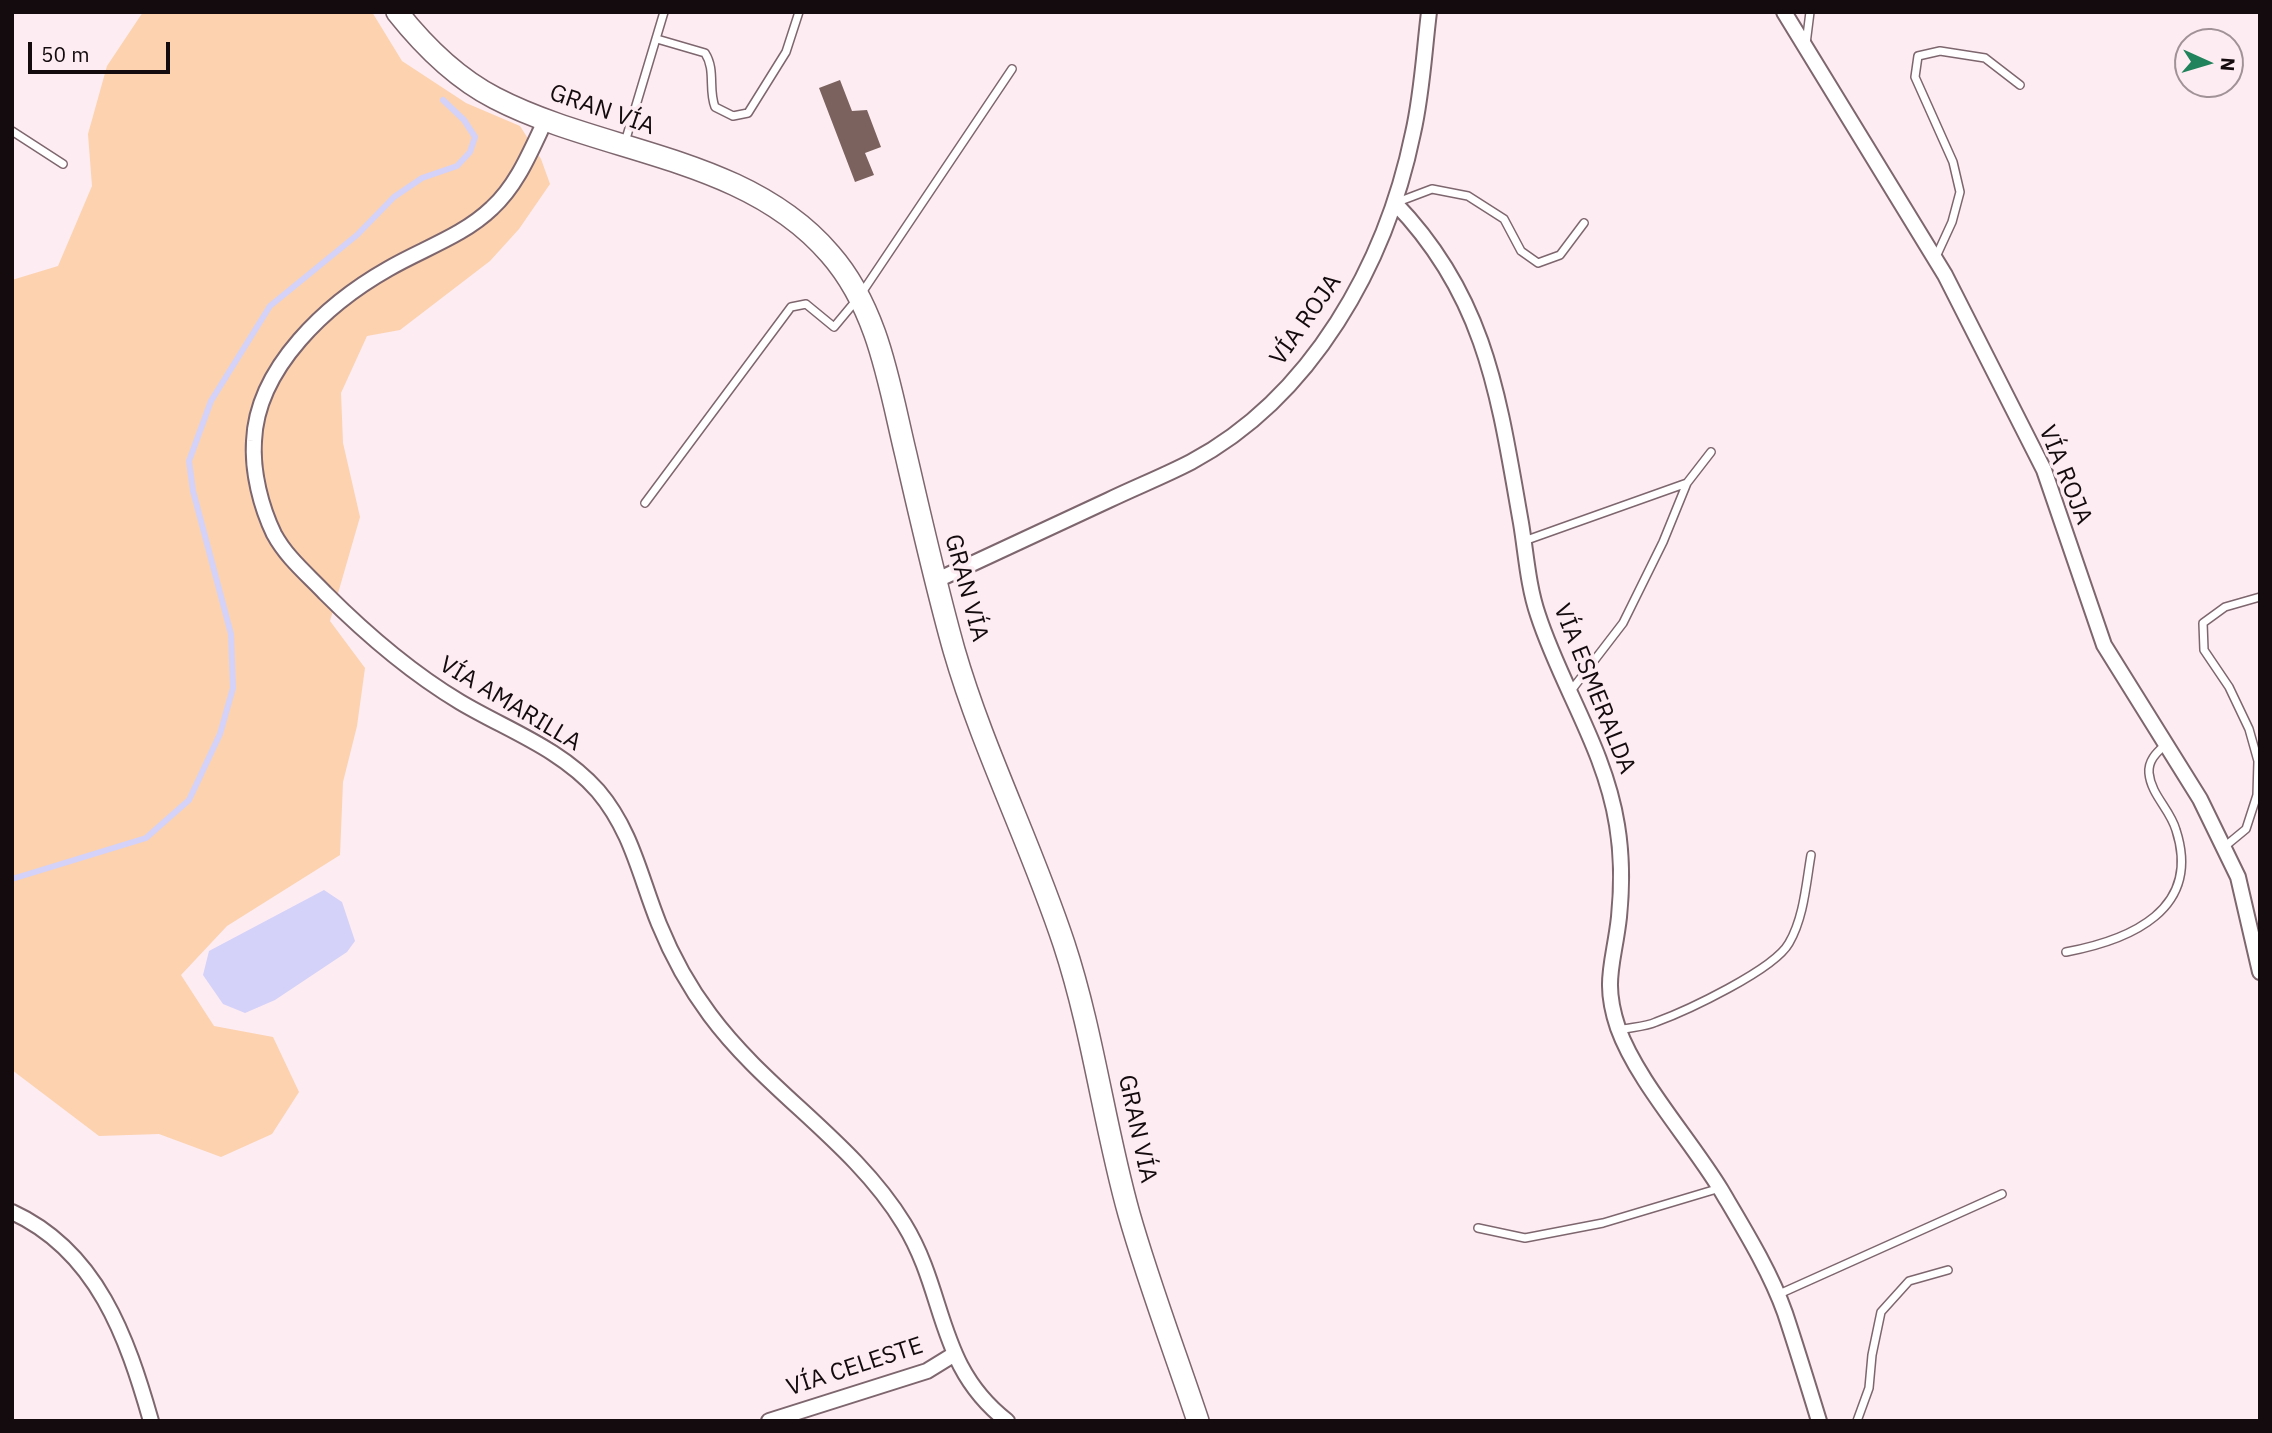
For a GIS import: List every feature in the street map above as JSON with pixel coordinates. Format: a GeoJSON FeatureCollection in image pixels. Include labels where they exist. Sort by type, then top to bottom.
{"type":"FeatureCollection","features":[{"type":"Feature","properties":{"kind":"main road","name":"GRAN VÍA"},"geometry":{"type":"LineString","coordinates":[[397,12],[431,51],[470,83],[494,97],[546,119],[727,182],[773,204],[794,219],[831,255],[859,297],[882,358],[956,655],[986,742],[1063,940],[1097,1062],[1130,1216],[1198,1421]]}},
{"type":"Feature","properties":{"kind":"street","name":"VÍA ROJA"},"geometry":{"type":"LineString","coordinates":[[936,581],[1192,461],[1257,416],[1301,372],[1325,341],[1364,275],[1395,203],[1414,132],[1429,12]]}},
{"type":"Feature","properties":{"kind":"street","name":"VÍA ROJA"},"geometry":{"type":"LineString","coordinates":[[1784,12],[1887,176],[1935,259],[2044,470],[2104,645],[2164,746],[2200,799],[2238,877],[2260,972]]}},
{"type":"Feature","properties":{"kind":"street","name":"VÍA AMARILLA"},"geometry":{"type":"LineString","coordinates":[[546,119],[514,183],[492,208],[463,230],[385,270],[355,291],[324,316],[295,347],[273,378],[262,405],[254,439],[262,501],[274,533],[291,560],[375,640],[459,701],[562,758],[597,790],[623,826],[673,956],[709,1015],[731,1041],[876,1183],[907,1228],[929,1275],[953,1354],[974,1389],[1007,1421]]}},
{"type":"Feature","properties":{"kind":"street","name":"VÍA ESMERALDA"},"geometry":{"type":"LineString","coordinates":[[1395,203],[1444,262],[1476,326],[1505,435],[1536,610],[1602,765],[1617,826],[1620,897],[1608,976],[1619,1030],[1636,1066],[1720,1188],[1777,1294],[1819,1421]]}},
{"type":"Feature","properties":{"kind":"street"},"geometry":{"type":"LineString","coordinates":[[12,1212],[57,1239],[97,1285],[130,1354],[151,1421]]}},
{"type":"Feature","properties":{"kind":"street","name":"VÍA CELESTE"},"geometry":{"type":"LineString","coordinates":[[769,1421],[927,1371],[953,1354]]}},
{"type":"Feature","properties":{"kind":"lane"},"geometry":{"type":"LineString","coordinates":[[624,145],[664,12]]}},
{"type":"Feature","properties":{"kind":"lane"},"geometry":{"type":"LineString","coordinates":[[657,39],[705,53],[712,63],[710,94],[715,107],[733,116],[748,113],[780,62],[799,12]]}},
{"type":"Feature","properties":{"kind":"lane"},"geometry":{"type":"LineString","coordinates":[[1805,49],[1810,12]]}},
{"type":"Feature","properties":{"kind":"lane"},"geometry":{"type":"LineString","coordinates":[[1935,259],[1952,222],[1960,192],[1953,162],[1914,77],[1918,56],[1940,51],[1984,58],[2020,85]]}},
{"type":"Feature","properties":{"kind":"lane"},"geometry":{"type":"LineString","coordinates":[[645,503],[791,307],[806,304],[834,327],[859,297],[1012,69]]}},
{"type":"Feature","properties":{"kind":"lane"},"geometry":{"type":"LineString","coordinates":[[12,131],[64,164]]}},
{"type":"Feature","properties":{"kind":"lane"},"geometry":{"type":"LineString","coordinates":[[1395,203],[1432,189],[1468,196],[1504,219],[1521,251],[1538,263],[1560,255],[1584,223]]}},
{"type":"Feature","properties":{"kind":"lane"},"geometry":{"type":"LineString","coordinates":[[1570,692],[1623,623],[1664,542],[1687,483],[1711,452]]}},
{"type":"Feature","properties":{"kind":"lane"},"geometry":{"type":"LineString","coordinates":[[1524,541],[1687,483]]}},
{"type":"Feature","properties":{"kind":"lane"},"geometry":{"type":"LineString","coordinates":[[2223,848],[2246,830],[2256,795],[2258,761],[2249,729],[2234,698],[2204,650],[2203,623],[2224,607],[2260,597]]}},
{"type":"Feature","properties":{"kind":"lane"},"geometry":{"type":"LineString","coordinates":[[2066,952],[2107,944],[2147,925],[2170,897],[2183,872],[2176,828],[2154,792],[2148,770],[2153,755],[2164,746]]}},
{"type":"Feature","properties":{"kind":"lane"},"geometry":{"type":"LineString","coordinates":[[1619,1030],[1653,1024],[1707,999],[1761,969],[1788,946],[1801,912],[1811,855]]}},
{"type":"Feature","properties":{"kind":"lane"},"geometry":{"type":"LineString","coordinates":[[1478,1228],[1525,1238],[1603,1223],[1720,1188]]}},
{"type":"Feature","properties":{"kind":"lane"},"geometry":{"type":"LineString","coordinates":[[1777,1294],[2002,1194]]}},
{"type":"Feature","properties":{"kind":"lane"},"geometry":{"type":"LineString","coordinates":[[1857,1421],[1869,1388],[1872,1355],[1881,1312],[1909,1281],[1948,1270]]}},
{"type":"Feature","properties":{"kind":"shaded area"},"geometry":{"type":"Polygon","coordinates":[[[143,12],[372,12],[402,61],[466,103],[520,126],[541,159],[550,184],[519,229],[490,261],[400,330],[367,336],[341,393],[343,443],[360,517],[330,621],[365,668],[357,726],[343,782],[340,855],[227,926],[181,975],[214,1026],[273,1037],[299,1092],[272,1134],[221,1157],[159,1134],[99,1136],[12,1070],[12,280],[58,266],[92,186],[88,134],[107,66],[143,12]]]}},
{"type":"Feature","properties":{"kind":"water"},"geometry":{"type":"Polygon","coordinates":[[[324,890],[342,902],[355,941],[347,952],[275,1000],[245,1013],[223,1004],[203,975],[209,951],[324,890]]]}},
{"type":"Feature","properties":{"kind":"building"},"geometry":{"type":"Polygon","coordinates":[[[840,80],[852,111],[867,110],[881,147],[865,153],[874,175],[855,182],[819,88],[840,80]]]}},
{"type":"Feature","properties":{"kind":"waterway"},"geometry":{"type":"LineString","coordinates":[[12,879],[146,838],[189,800],[220,734],[233,688],[231,634],[193,491],[189,461],[211,401],[270,306],[357,235],[394,197],[422,178],[457,166],[470,152],[475,137],[464,120],[443,100]]}}]}
